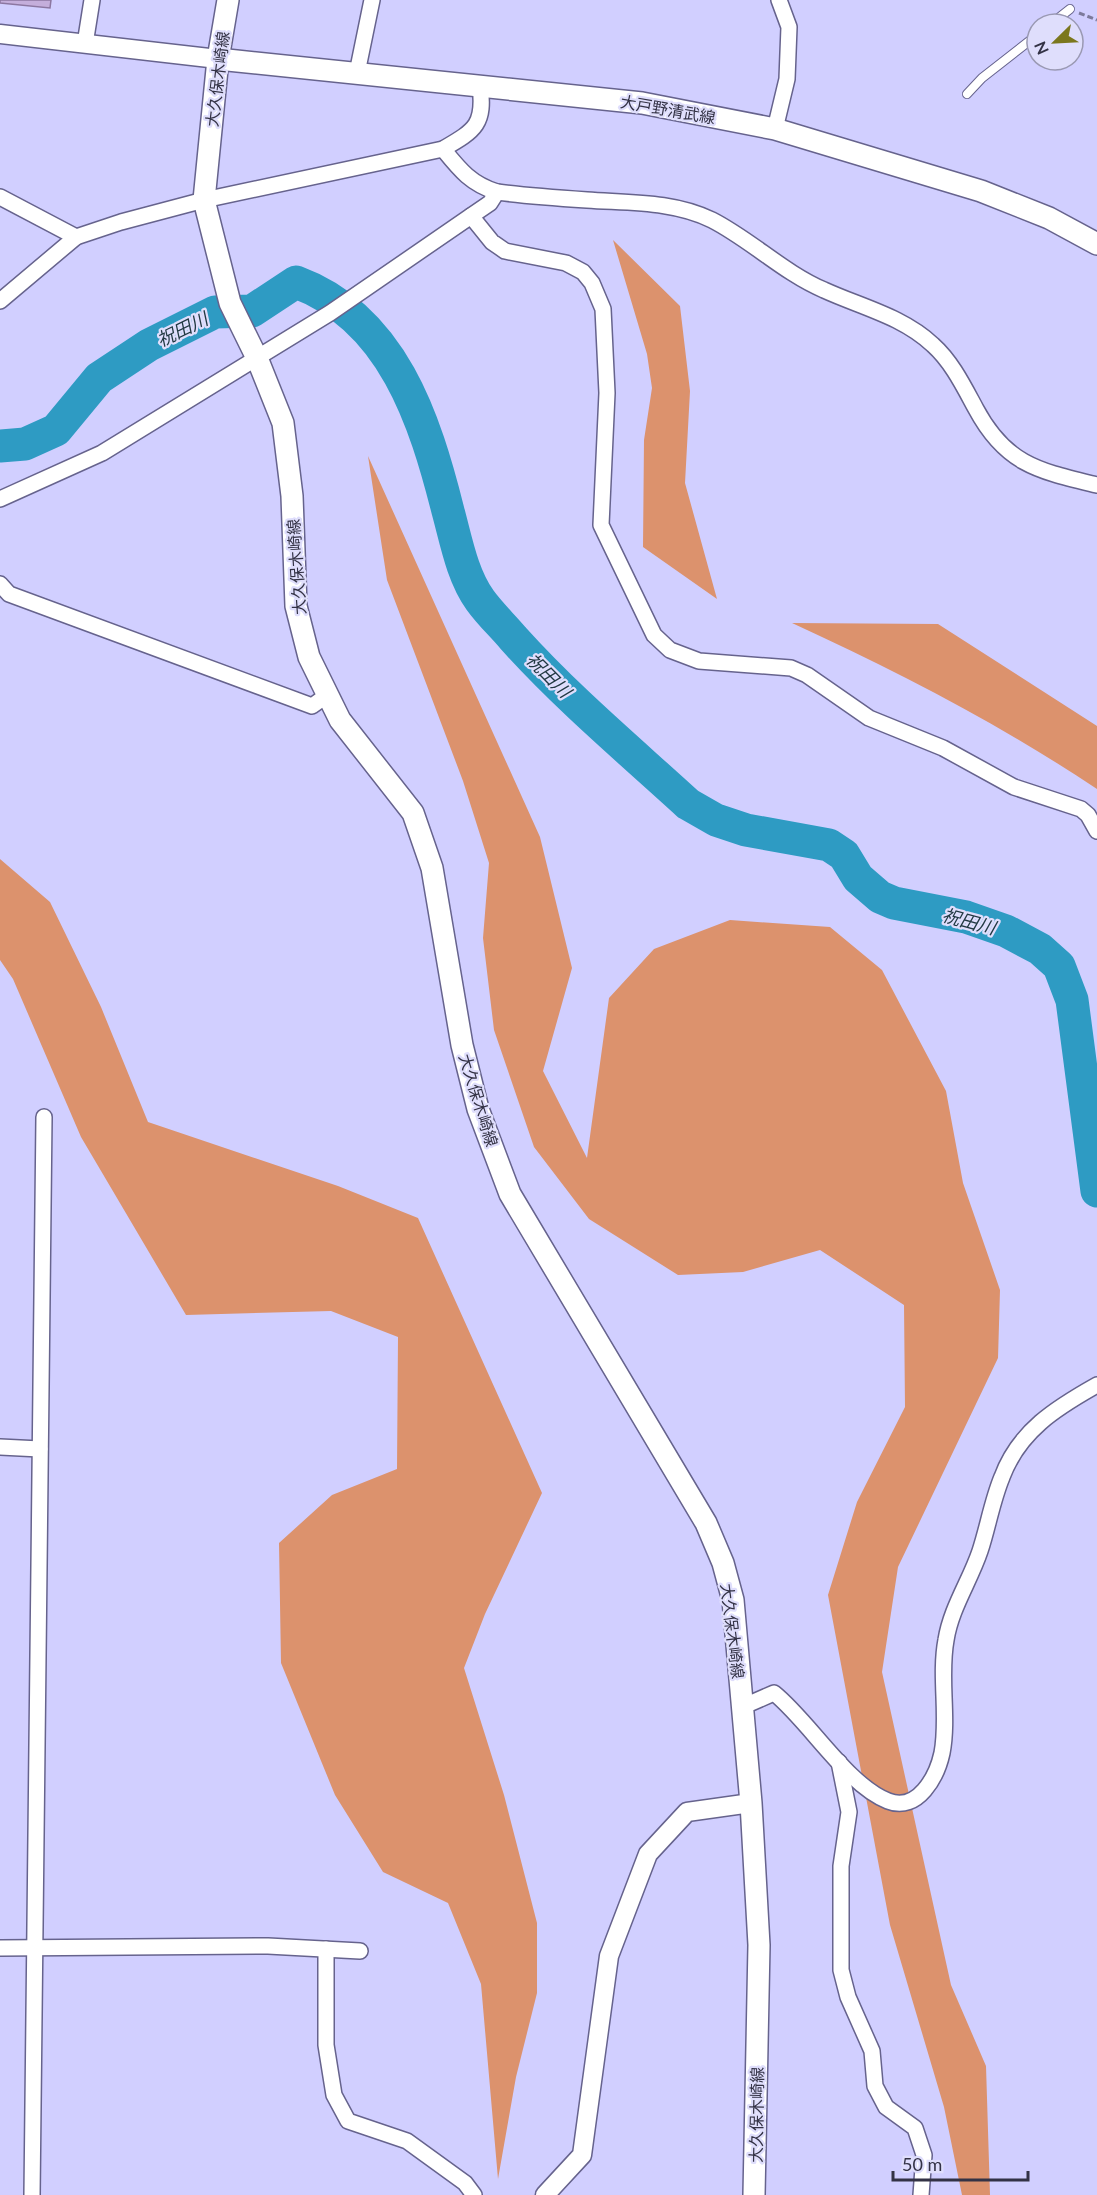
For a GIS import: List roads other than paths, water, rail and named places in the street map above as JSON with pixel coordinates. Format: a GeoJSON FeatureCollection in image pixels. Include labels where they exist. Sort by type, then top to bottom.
{"type":"FeatureCollection","features":[{"type":"Feature","properties":{"kind":"main road","name":"大久保木崎線"},"geometry":{"type":"LineString","coordinates":[[228,0],[218,59],[204,200],[235,312],[257,358],[283,423],[292,496],[296,606],[309,657],[326,696],[340,720],[414,813],[432,868],[462,1046],[475,1098],[510,1194],[706,1523],[723,1563],[733,1600],[751,1803],[759,1945],[754,2195]]}},
{"type":"Feature","properties":{"kind":"main road","name":"大戸野清武線"},"geometry":{"type":"LineString","coordinates":[[218,59],[642,103],[775,129],[981,191],[1049,218],[1097,244]]}},
{"type":"Feature","properties":{"kind":"street"},"geometry":{"type":"LineString","coordinates":[[84,44],[92,0]]}},
{"type":"Feature","properties":{"kind":"street"},"geometry":{"type":"LineString","coordinates":[[357,73],[372,0]]}},
{"type":"Feature","properties":{"kind":"street"},"geometry":{"type":"LineString","coordinates":[[775,129],[787,79],[789,27],[779,0]]}},
{"type":"Feature","properties":{"kind":"street"},"geometry":{"type":"LineString","coordinates":[[0,34],[218,59]]}},
{"type":"Feature","properties":{"kind":"street"},"geometry":{"type":"LineString","coordinates":[[0,301],[76,237],[121,222],[204,200],[443,149],[470,134],[483,110],[480,85]]}},
{"type":"Feature","properties":{"kind":"street"},"geometry":{"type":"LineString","coordinates":[[443,149],[466,177],[479,186],[497,192],[649,204],[685,210],[712,220],[822,290],[880,312],[909,327],[934,345],[960,378],[996,440],[1021,462],[1046,473],[1097,485]]}},
{"type":"Feature","properties":{"kind":"street"},"geometry":{"type":"LineString","coordinates":[[0,499],[102,453],[330,313],[490,203],[497,192]]}},
{"type":"Feature","properties":{"kind":"street"},"geometry":{"type":"LineString","coordinates":[[0,197],[76,237]]}},
{"type":"Feature","properties":{"kind":"street"},"geometry":{"type":"LineString","coordinates":[[471,216],[492,242],[505,251],[566,263],[583,272],[592,283],[600,301],[603,309],[607,393],[601,525],[654,635],[670,650],[699,661],[791,668],[807,675],[868,718],[943,748],[1014,787],[1081,809],[1088,815],[1097,831]]}},
{"type":"Feature","properties":{"kind":"street"},"geometry":{"type":"LineString","coordinates":[[0,584],[9,594],[312,705],[326,696]]}},
{"type":"Feature","properties":{"kind":"street"},"geometry":{"type":"LineString","coordinates":[[32,2195],[44,1117]]}},
{"type":"Feature","properties":{"kind":"street"},"geometry":{"type":"LineString","coordinates":[[742,1707],[774,1693],[793,1708],[839,1762],[873,1793],[889,1802],[901,1803],[924,1792],[931,1784],[942,1751],[946,1639],[954,1611],[980,1552],[1001,1478],[1016,1448],[1029,1431],[1067,1401],[1097,1385]]}},
{"type":"Feature","properties":{"kind":"street"},"geometry":{"type":"LineString","coordinates":[[0,1447],[40,1449]]}},
{"type":"Feature","properties":{"kind":"street"},"geometry":{"type":"LineString","coordinates":[[839,1762],[849,1812],[842,1866],[842,1970],[848,1997],[872,2051],[875,2086],[886,2107],[915,2128],[924,2155],[921,2195]]}},
{"type":"Feature","properties":{"kind":"street"},"geometry":{"type":"LineString","coordinates":[[545,2195],[582,2156],[609,1956],[648,1854],[687,1812],[751,1803]]}},
{"type":"Feature","properties":{"kind":"street"},"geometry":{"type":"LineString","coordinates":[[0,1948],[36,1950],[268,1946],[360,1952]]}},
{"type":"Feature","properties":{"kind":"street"},"geometry":{"type":"LineString","coordinates":[[326,1949],[326,2045],[334,2095],[348,2121],[407,2141],[465,2183],[474,2195]]}},
{"type":"Feature","properties":{"kind":"lane"},"geometry":{"type":"LineString","coordinates":[[1066,12],[1070,9]]}},
{"type":"Feature","properties":{"kind":"lane"},"geometry":{"type":"LineString","coordinates":[[967,94],[982,78],[1025,44]]}},
{"type":"Feature","properties":{"kind":"waterway","name":"祝田川"},"geometry":{"type":"LineString","coordinates":[[0,446],[25,444],[56,430],[99,378],[149,345],[215,312],[252,311],[296,282],[329,298],[357,320],[381,346],[400,376],[428,442],[460,557],[480,600],[555,682],[599,723],[688,804],[716,820],[746,830],[829,845],[844,855],[858,878],[880,897],[894,903],[966,917],[1006,931],[1040,949],[1059,966],[1072,1000],[1097,1191]]}}]}
